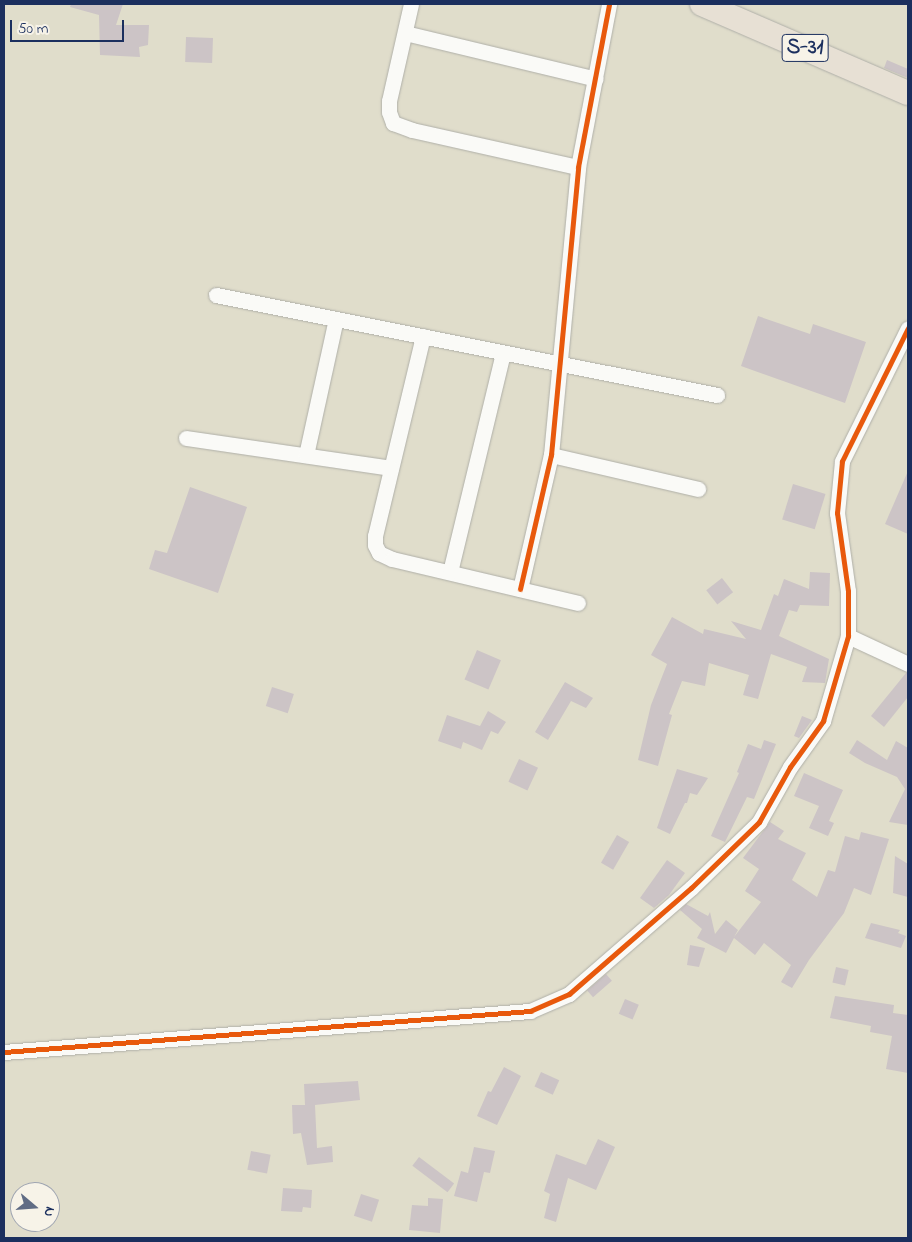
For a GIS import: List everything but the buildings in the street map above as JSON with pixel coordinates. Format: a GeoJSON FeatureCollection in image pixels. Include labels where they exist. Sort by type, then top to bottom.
{"type":"FeatureCollection","features":[{"type":"Feature","properties":{"kind":"main road","name":"S-31"},"geometry":{"type":"LineString","coordinates":[[702,4],[908,93]]}},
{"type":"Feature","properties":{"kind":"street"},"geometry":{"type":"LineString","coordinates":[[411,4],[388,112],[393,123],[412,130],[578,167]]}},
{"type":"Feature","properties":{"kind":"street"},"geometry":{"type":"LineString","coordinates":[[520,589],[551,456],[578,167],[609,4]]}},
{"type":"Feature","properties":{"kind":"street"},"geometry":{"type":"LineString","coordinates":[[405,33],[596,79]]}},
{"type":"Feature","properties":{"kind":"street"},"geometry":{"type":"LineString","coordinates":[[216,295],[717,394]]}},
{"type":"Feature","properties":{"kind":"street"},"geometry":{"type":"LineString","coordinates":[[306,456],[336,319]]}},
{"type":"Feature","properties":{"kind":"street"},"geometry":{"type":"LineString","coordinates":[[4,1052],[530,1011],[569,994],[691,888],[759,822],[790,767],[822,721],[848,636],[848,592],[838,514],[842,461],[908,328]]}},
{"type":"Feature","properties":{"kind":"street"},"geometry":{"type":"LineString","coordinates":[[423,336],[375,536],[375,545],[379,553],[384,557],[578,602]]}},
{"type":"Feature","properties":{"kind":"street"},"geometry":{"type":"LineString","coordinates":[[450,572],[504,353]]}},
{"type":"Feature","properties":{"kind":"street"},"geometry":{"type":"LineString","coordinates":[[186,438],[391,468]]}},
{"type":"Feature","properties":{"kind":"street"},"geometry":{"type":"LineString","coordinates":[[551,456],[698,489]]}},
{"type":"Feature","properties":{"kind":"street"},"geometry":{"type":"LineString","coordinates":[[848,636],[908,664]]}},
{"type":"Feature","properties":{"kind":"cycle path"},"geometry":{"type":"LineString","coordinates":[[520,589],[551,455],[578,167],[609,4]]}},
{"type":"Feature","properties":{"kind":"cycle path"},"geometry":{"type":"LineString","coordinates":[[4,1052],[530,1011],[569,994],[691,888],[759,822],[790,767],[823,721],[848,636],[848,591],[837,513],[842,461],[908,328]]}}]}
